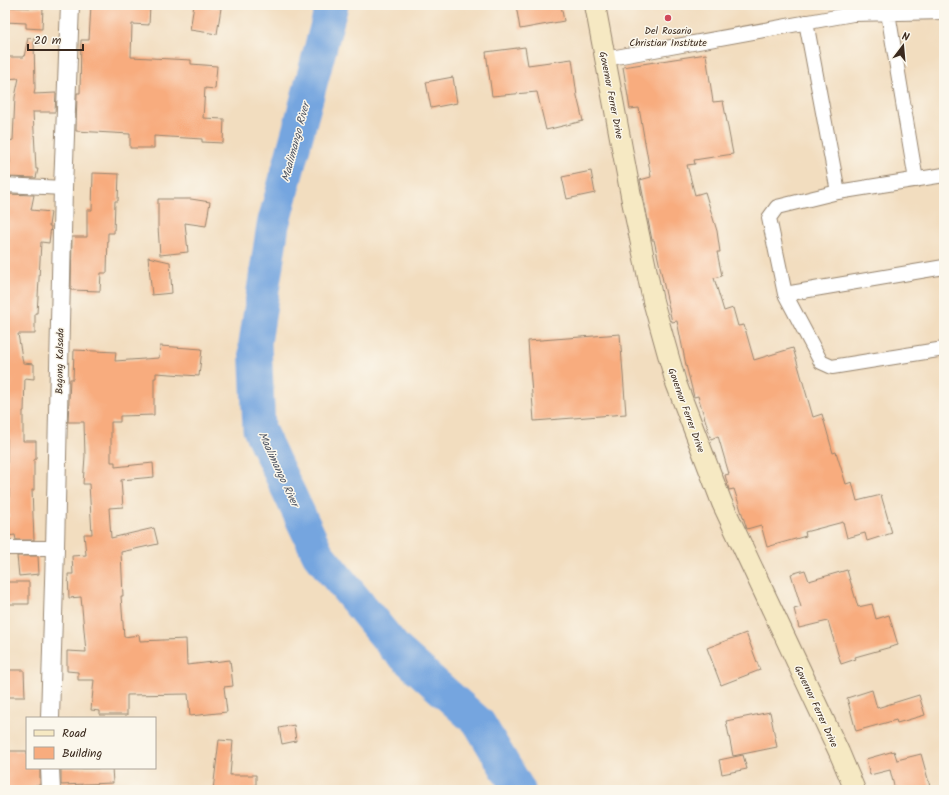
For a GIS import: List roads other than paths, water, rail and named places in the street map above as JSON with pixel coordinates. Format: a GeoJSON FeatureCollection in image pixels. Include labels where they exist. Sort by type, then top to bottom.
{"type":"FeatureCollection","features":[{"type":"Feature","properties":{"kind":"main road","name":"Governor Ferrer Drive"},"geometry":{"type":"LineString","coordinates":[[595,5],[652,301],[676,383],[722,503],[839,752],[855,790]]}},
{"type":"Feature","properties":{"kind":"street","name":"Bagong Kalsada"},"geometry":{"type":"LineString","coordinates":[[50,717],[63,188],[70,5]]}},
{"type":"Feature","properties":{"kind":"street"},"geometry":{"type":"LineString","coordinates":[[605,59],[853,14],[944,12]]}},
{"type":"Feature","properties":{"kind":"street"},"geometry":{"type":"LineString","coordinates":[[888,13],[916,180]]}},
{"type":"Feature","properties":{"kind":"street"},"geometry":{"type":"LineString","coordinates":[[806,22],[838,192]]}},
{"type":"Feature","properties":{"kind":"street"},"geometry":{"type":"LineString","coordinates":[[944,175],[838,192],[777,207],[769,218],[785,294],[821,362],[832,367],[944,349]]}},
{"type":"Feature","properties":{"kind":"street"},"geometry":{"type":"LineString","coordinates":[[5,185],[63,188]]}},
{"type":"Feature","properties":{"kind":"street"},"geometry":{"type":"LineString","coordinates":[[785,294],[944,267]]}},
{"type":"Feature","properties":{"kind":"street"},"geometry":{"type":"LineString","coordinates":[[5,548],[55,548]]}},
{"type":"Feature","properties":{"kind":"street"},"geometry":{"type":"LineString","coordinates":[[50,769],[51,790]]}},
{"type":"Feature","properties":{"kind":"waterway","name":"Maalimango River"},"geometry":{"type":"LineString","coordinates":[[332,5],[273,225],[255,343],[259,429],[318,554],[395,648],[479,723],[519,790]]}},
{"type":"Feature","properties":{"kind":"place","name":"Del Rosario Christian Institute"},"geometry":{"type":"Point","coordinates":[668,18]}}]}
